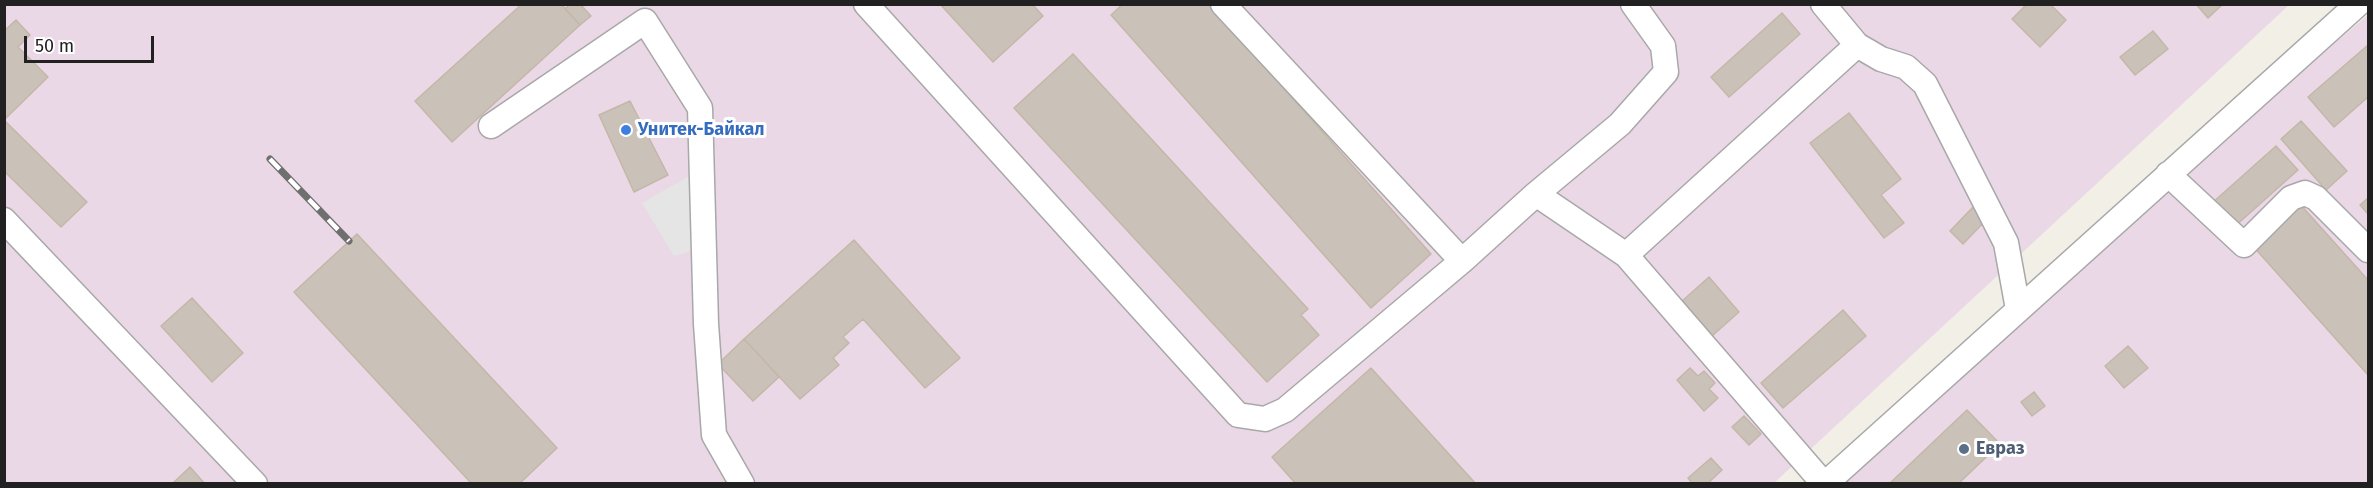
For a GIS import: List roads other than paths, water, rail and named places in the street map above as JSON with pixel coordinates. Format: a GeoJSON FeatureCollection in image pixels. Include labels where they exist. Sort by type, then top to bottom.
{"type":"FeatureCollection","features":[{"type":"Feature","properties":{"kind":"street"},"geometry":{"type":"LineString","coordinates":[[866,4],[1238,414],[1264,419],[1285,410],[1620,124],[1666,72],[1663,46],[1634,4]]}},
{"type":"Feature","properties":{"kind":"street"},"geometry":{"type":"LineString","coordinates":[[1223,4],[1462,261]]}},
{"type":"Feature","properties":{"kind":"street"},"geometry":{"type":"LineString","coordinates":[[1823,4],[1857,45],[1881,58],[1906,67],[1925,84],[2006,243],[2018,309]]}},
{"type":"Feature","properties":{"kind":"street"},"geometry":{"type":"LineString","coordinates":[[1536,195],[1626,255],[1824,483],[2358,4]]}},
{"type":"Feature","properties":{"kind":"street"},"geometry":{"type":"LineString","coordinates":[[491,126],[645,21],[700,108],[706,324],[714,435],[742,483]]}},
{"type":"Feature","properties":{"kind":"street"},"geometry":{"type":"LineString","coordinates":[[1626,255],[1857,45]]}},
{"type":"Feature","properties":{"kind":"street"},"geometry":{"type":"LineString","coordinates":[[2168,174],[2244,245],[2291,198],[2305,193],[2316,198],[2368,250]]}},
{"type":"Feature","properties":{"kind":"street"},"geometry":{"type":"LineString","coordinates":[[4,220],[255,483]]}},
{"type":"Feature","properties":{"kind":"railway"},"geometry":{"type":"LineString","coordinates":[[270,159],[349,241]]}},
{"type":"Feature","properties":{"kind":"place","name":"Унитек-Байкал"},"geometry":{"type":"Point","coordinates":[626,130]}},
{"type":"Feature","properties":{"kind":"place","name":"Евраз"},"geometry":{"type":"Point","coordinates":[1964,449]}}]}
